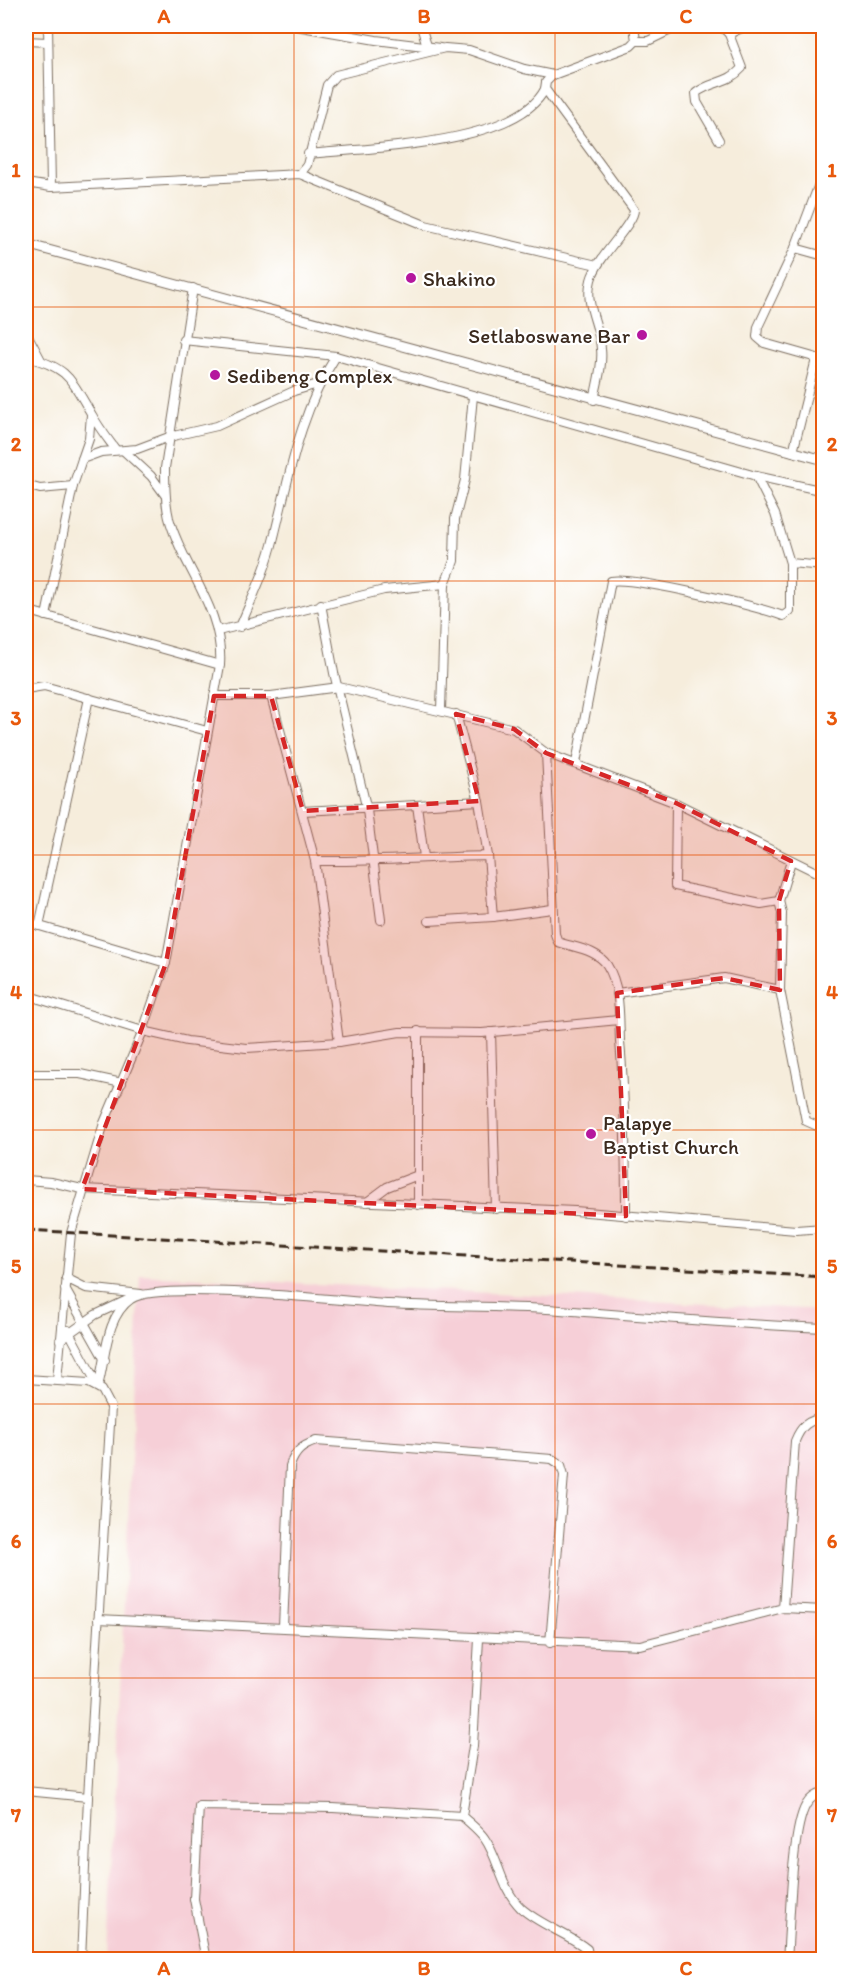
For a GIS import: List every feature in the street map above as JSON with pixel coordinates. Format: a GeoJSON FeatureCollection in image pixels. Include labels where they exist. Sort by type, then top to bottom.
{"type":"FeatureCollection","features":[{"type":"Feature","properties":{"kind":"street"},"geometry":{"type":"LineString","coordinates":[[48,26],[51,187]]}},
{"type":"Feature","properties":{"kind":"street"},"geometry":{"type":"LineString","coordinates":[[296,26],[376,40],[469,50],[524,69],[553,75]]}},
{"type":"Feature","properties":{"kind":"street"},"geometry":{"type":"LineString","coordinates":[[421,26],[428,46]]}},
{"type":"Feature","properties":{"kind":"street"},"geometry":{"type":"LineString","coordinates":[[634,26],[636,41]]}},
{"type":"Feature","properties":{"kind":"street"},"geometry":{"type":"LineString","coordinates":[[308,154],[441,141],[497,125],[538,103],[546,82],[553,75],[631,46],[636,41],[648,41],[679,26]]}},
{"type":"Feature","properties":{"kind":"street"},"geometry":{"type":"LineString","coordinates":[[719,140],[697,102],[696,93],[701,89],[734,78],[742,68],[729,34],[721,26]]}},
{"type":"Feature","properties":{"kind":"street"},"geometry":{"type":"LineString","coordinates":[[729,34],[746,26]]}},
{"type":"Feature","properties":{"kind":"street"},"geometry":{"type":"LineString","coordinates":[[26,41],[48,42]]}},
{"type":"Feature","properties":{"kind":"street"},"geometry":{"type":"LineString","coordinates":[[300,174],[307,165],[327,85],[336,75],[445,48]]}},
{"type":"Feature","properties":{"kind":"street"},"geometry":{"type":"LineString","coordinates":[[545,88],[634,210],[631,222],[616,237],[597,265],[590,281],[589,296],[602,351],[594,400]]}},
{"type":"Feature","properties":{"kind":"street"},"geometry":{"type":"LineString","coordinates":[[793,452],[820,359],[764,343],[757,337],[758,327],[795,248],[824,171]]}},
{"type":"Feature","properties":{"kind":"street"},"geometry":{"type":"LineString","coordinates":[[26,183],[51,187],[300,174],[425,225],[597,265]]}},
{"type":"Feature","properties":{"kind":"street"},"geometry":{"type":"LineString","coordinates":[[26,244],[594,400],[824,460]]}},
{"type":"Feature","properties":{"kind":"street"},"geometry":{"type":"LineString","coordinates":[[795,248],[824,256]]}},
{"type":"Feature","properties":{"kind":"street"},"geometry":{"type":"LineString","coordinates":[[57,1380],[70,1233],[104,1123],[143,1031],[166,963],[220,665],[218,631],[201,586],[176,536],[165,495],[165,468],[169,437],[193,288]]}},
{"type":"Feature","properties":{"kind":"street"},"geometry":{"type":"LineString","coordinates":[[26,332],[41,360]]}},
{"type":"Feature","properties":{"kind":"street"},"geometry":{"type":"LineString","coordinates":[[183,340],[336,357],[756,476],[824,491]]}},
{"type":"Feature","properties":{"kind":"street"},"geometry":{"type":"LineString","coordinates":[[26,357],[57,366],[70,377],[91,415],[120,451],[151,476],[165,495]]}},
{"type":"Feature","properties":{"kind":"street"},"geometry":{"type":"LineString","coordinates":[[240,627],[274,539],[298,433],[318,384],[336,357]]}},
{"type":"Feature","properties":{"kind":"street"},"geometry":{"type":"LineString","coordinates":[[82,459],[101,452],[151,445],[169,437],[217,426],[294,391],[318,384]]}},
{"type":"Feature","properties":{"kind":"street"},"geometry":{"type":"LineString","coordinates":[[441,710],[445,584],[454,561],[455,519],[465,480],[473,396]]}},
{"type":"Feature","properties":{"kind":"street"},"geometry":{"type":"LineString","coordinates":[[46,616],[73,486],[89,439],[91,415]]}},
{"type":"Feature","properties":{"kind":"street"},"geometry":{"type":"LineString","coordinates":[[576,763],[610,581],[639,583],[783,616],[790,611],[789,563],[775,514],[756,476]]}},
{"type":"Feature","properties":{"kind":"street"},"geometry":{"type":"LineString","coordinates":[[26,485],[40,489],[73,486]]}},
{"type":"Feature","properties":{"kind":"street"},"geometry":{"type":"LineString","coordinates":[[789,563],[824,566]]}},
{"type":"Feature","properties":{"kind":"street"},"geometry":{"type":"LineString","coordinates":[[218,631],[384,590],[445,584]]}},
{"type":"Feature","properties":{"kind":"street"},"geometry":{"type":"LineString","coordinates":[[321,604],[367,810],[376,862],[381,920]]}},
{"type":"Feature","properties":{"kind":"street"},"geometry":{"type":"LineString","coordinates":[[26,610],[220,665]]}},
{"type":"Feature","properties":{"kind":"street"},"geometry":{"type":"LineString","coordinates":[[26,689],[44,686],[207,731]]}},
{"type":"Feature","properties":{"kind":"street"},"geometry":{"type":"LineString","coordinates":[[214,696],[271,696],[339,687],[514,729],[546,753],[676,804],[824,876]]}},
{"type":"Feature","properties":{"kind":"street"},"geometry":{"type":"LineString","coordinates":[[271,696],[315,861],[339,1042]]}},
{"type":"Feature","properties":{"kind":"street"},"geometry":{"type":"LineString","coordinates":[[39,926],[88,698]]}},
{"type":"Feature","properties":{"kind":"street"},"geometry":{"type":"LineString","coordinates":[[456,714],[479,801],[488,856],[493,917]]}},
{"type":"Feature","properties":{"kind":"street"},"geometry":{"type":"LineString","coordinates":[[546,753],[552,909],[558,942],[594,952],[608,966],[618,993],[626,1123],[626,1216]]}},
{"type":"Feature","properties":{"kind":"street"},"geometry":{"type":"LineString","coordinates":[[303,811],[367,810],[479,801]]}},
{"type":"Feature","properties":{"kind":"street"},"geometry":{"type":"LineString","coordinates":[[676,804],[675,886],[760,904],[779,902]]}},
{"type":"Feature","properties":{"kind":"street"},"geometry":{"type":"LineString","coordinates":[[417,805],[424,857]]}},
{"type":"Feature","properties":{"kind":"street"},"geometry":{"type":"LineString","coordinates":[[315,861],[376,862],[424,857],[488,856]]}},
{"type":"Feature","properties":{"kind":"street"},"geometry":{"type":"LineString","coordinates":[[791,861],[779,902],[783,920],[780,990],[806,1121],[814,1127],[824,1129]]}},
{"type":"Feature","properties":{"kind":"street"},"geometry":{"type":"LineString","coordinates":[[429,921],[493,917],[552,909]]}},
{"type":"Feature","properties":{"kind":"street"},"geometry":{"type":"LineString","coordinates":[[26,922],[166,963]]}},
{"type":"Feature","properties":{"kind":"street"},"geometry":{"type":"LineString","coordinates":[[618,993],[724,978],[780,990]]}},
{"type":"Feature","properties":{"kind":"street"},"geometry":{"type":"LineString","coordinates":[[26,995],[143,1031],[187,1041],[246,1048],[339,1042],[400,1032],[491,1032],[619,1020]]}},
{"type":"Feature","properties":{"kind":"street"},"geometry":{"type":"LineString","coordinates":[[418,1031],[418,1205]]}},
{"type":"Feature","properties":{"kind":"street"},"geometry":{"type":"LineString","coordinates":[[491,1032],[496,1209]]}},
{"type":"Feature","properties":{"kind":"street"},"geometry":{"type":"LineString","coordinates":[[26,1074],[80,1074],[122,1083]]}},
{"type":"Feature","properties":{"kind":"street"},"geometry":{"type":"LineString","coordinates":[[367,1203],[387,1187],[418,1175]]}},
{"type":"Feature","properties":{"kind":"street"},"geometry":{"type":"LineString","coordinates":[[26,1180],[51,1182],[82,1189],[575,1211],[796,1230],[824,1228]]}},
{"type":"Feature","properties":{"kind":"street"},"geometry":{"type":"LineString","coordinates":[[66,1278],[86,1288],[142,1294],[215,1292],[397,1304],[546,1309],[824,1328]]}},
{"type":"Feature","properties":{"kind":"street"},"geometry":{"type":"LineString","coordinates":[[65,1289],[105,1360]]}},
{"type":"Feature","properties":{"kind":"street"},"geometry":{"type":"LineString","coordinates":[[60,1340],[84,1322],[142,1294]]}},
{"type":"Feature","properties":{"kind":"street"},"geometry":{"type":"LineString","coordinates":[[99,1386],[109,1334],[120,1309],[132,1299]]}},
{"type":"Feature","properties":{"kind":"street"},"geometry":{"type":"LineString","coordinates":[[63,1317],[111,1407],[88,1797],[81,1959]]}},
{"type":"Feature","properties":{"kind":"street"},"geometry":{"type":"LineString","coordinates":[[26,1378],[99,1386]]}},
{"type":"Feature","properties":{"kind":"street"},"geometry":{"type":"LineString","coordinates":[[783,1608],[795,1441],[800,1429],[812,1419],[824,1418]]}},
{"type":"Feature","properties":{"kind":"street"},"geometry":{"type":"LineString","coordinates":[[283,1627],[291,1466],[293,1456],[302,1446],[316,1441],[552,1459],[561,1465],[564,1475],[550,1643]]}},
{"type":"Feature","properties":{"kind":"street"},"geometry":{"type":"LineString","coordinates":[[98,1618],[550,1643],[651,1644],[783,1608],[824,1610]]}},
{"type":"Feature","properties":{"kind":"street"},"geometry":{"type":"LineString","coordinates":[[462,1816],[473,1746],[479,1639]]}},
{"type":"Feature","properties":{"kind":"street"},"geometry":{"type":"LineString","coordinates":[[26,1791],[88,1797]]}},
{"type":"Feature","properties":{"kind":"street"},"geometry":{"type":"LineString","coordinates":[[787,1959],[800,1825],[804,1807],[813,1795],[824,1792]]}},
{"type":"Feature","properties":{"kind":"street"},"geometry":{"type":"LineString","coordinates":[[206,1959],[194,1899],[199,1806],[333,1808],[462,1816],[486,1840],[500,1877],[520,1907],[543,1923],[570,1936],[587,1949],[590,1959]]}},
{"type":"Feature","properties":{"kind":"highlighted area"},"geometry":{"type":"Polygon","coordinates":[[[214,696],[271,696],[303,811],[479,801],[456,714],[514,729],[546,753],[676,803],[791,861],[779,901],[780,990],[724,978],[617,993],[626,1216],[82,1189],[166,963],[214,696]]]}},
{"type":"Feature","properties":{"kind":"shaded area"},"geometry":{"type":"Polygon","coordinates":[[[140,1275],[823,1310],[823,1959],[109,1960],[107,1956],[140,1275]]]}},
{"type":"Feature","properties":{"kind":"railway"},"geometry":{"type":"LineString","coordinates":[[26,1230],[824,1277]]}},
{"type":"Feature","properties":{"kind":"place","name":"Shakino"},"geometry":{"type":"Point","coordinates":[411,278]}},
{"type":"Feature","properties":{"kind":"place","name":"Setlaboswane Bar"},"geometry":{"type":"Point","coordinates":[642,335]}},
{"type":"Feature","properties":{"kind":"place","name":"Sedibeng Complex"},"geometry":{"type":"Point","coordinates":[215,375]}},
{"type":"Feature","properties":{"kind":"place","name":"Palapye Baptist Church"},"geometry":{"type":"Point","coordinates":[591,1134]}}]}
